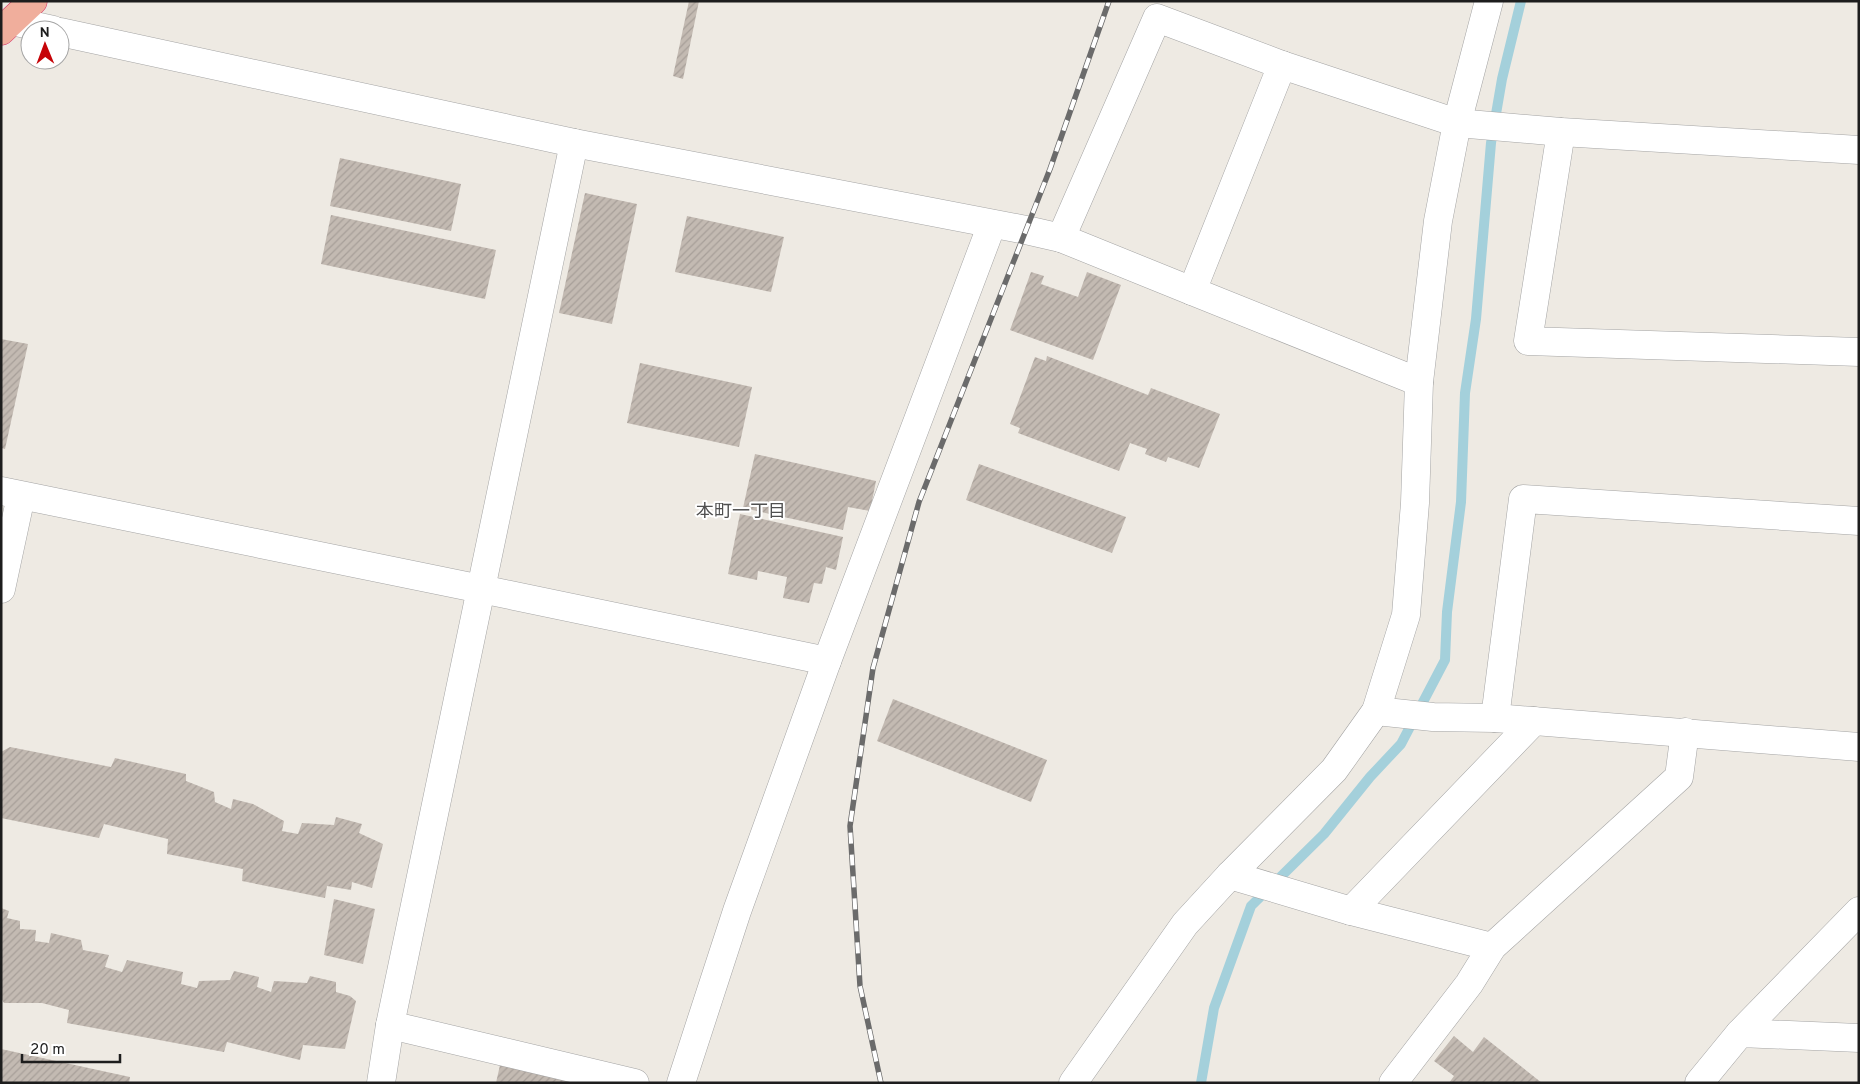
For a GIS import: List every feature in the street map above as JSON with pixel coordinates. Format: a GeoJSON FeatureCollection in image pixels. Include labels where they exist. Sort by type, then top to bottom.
{"type":"FeatureCollection","features":[{"type":"Feature","properties":{"kind":"highway"},"geometry":{"type":"LineString","coordinates":[[7,26],[34,1]]}},
{"type":"Feature","properties":{"kind":"street"},"geometry":{"type":"LineString","coordinates":[[1079,1081],[1185,924],[1237,877],[1388,712],[1406,615],[1416,503],[1419,382],[1438,221],[1466,124],[1489,1]]}},
{"type":"Feature","properties":{"kind":"street"},"geometry":{"type":"LineString","coordinates":[[1061,238],[1157,18],[1282,65],[1466,124],[1560,132],[1859,150]]}},
{"type":"Feature","properties":{"kind":"street"},"geometry":{"type":"LineString","coordinates":[[7,26],[20,27]]}},
{"type":"Feature","properties":{"kind":"street"},"geometry":{"type":"LineString","coordinates":[[70,34],[574,142],[1061,238],[1419,382]]}},
{"type":"Feature","properties":{"kind":"street"},"geometry":{"type":"LineString","coordinates":[[1192,292],[1282,65]]}},
{"type":"Feature","properties":{"kind":"street"},"geometry":{"type":"LineString","coordinates":[[1560,132],[1528,341],[1859,352]]}},
{"type":"Feature","properties":{"kind":"street"},"geometry":{"type":"LineString","coordinates":[[381,1083],[390,1025],[574,142]]}},
{"type":"Feature","properties":{"kind":"street"},"geometry":{"type":"LineString","coordinates":[[681,1083],[737,911],[827,662],[992,224]]}},
{"type":"Feature","properties":{"kind":"street"},"geometry":{"type":"LineString","coordinates":[[1,590],[11,494],[481,589],[827,662]]}},
{"type":"Feature","properties":{"kind":"street"},"geometry":{"type":"LineString","coordinates":[[1495,718],[1522,499],[1859,521]]}},
{"type":"Feature","properties":{"kind":"street"},"geometry":{"type":"LineString","coordinates":[[1388,712],[1433,717],[1495,718],[1686,732],[1859,747]]}},
{"type":"Feature","properties":{"kind":"street"},"geometry":{"type":"LineString","coordinates":[[1351,911],[1534,722]]}},
{"type":"Feature","properties":{"kind":"street"},"geometry":{"type":"LineString","coordinates":[[1393,1083],[1469,984],[1492,947],[1679,777],[1686,732]]}},
{"type":"Feature","properties":{"kind":"street"},"geometry":{"type":"LineString","coordinates":[[1237,877],[1351,911],[1492,947]]}},
{"type":"Feature","properties":{"kind":"street"},"geometry":{"type":"LineString","coordinates":[[1698,1083],[1740,1033],[1859,911]]}},
{"type":"Feature","properties":{"kind":"street"},"geometry":{"type":"LineString","coordinates":[[390,1025],[634,1083]]}},
{"type":"Feature","properties":{"kind":"street"},"geometry":{"type":"LineString","coordinates":[[1740,1033],[1859,1038]]}},
{"type":"Feature","properties":{"kind":"building"},"geometry":{"type":"Polygon","coordinates":[[[689,1],[699,1],[683,79],[673,76],[689,1]]]}},
{"type":"Feature","properties":{"kind":"building"},"geometry":{"type":"Polygon","coordinates":[[[340,158],[461,184],[451,231],[330,206],[340,158]]]}},
{"type":"Feature","properties":{"kind":"building"},"geometry":{"type":"Polygon","coordinates":[[[585,193],[637,204],[612,324],[559,313],[585,193]]]}},
{"type":"Feature","properties":{"kind":"building"},"geometry":{"type":"Polygon","coordinates":[[[331,215],[496,250],[485,299],[321,264],[331,215]]]}},
{"type":"Feature","properties":{"kind":"building"},"geometry":{"type":"Polygon","coordinates":[[[687,216],[784,237],[771,292],[675,272],[687,216]]]}},
{"type":"Feature","properties":{"kind":"building"},"geometry":{"type":"Polygon","coordinates":[[[1031,272],[1044,276],[1041,284],[1078,297],[1087,272],[1121,285],[1093,360],[1010,330],[1031,272]]]}},
{"type":"Feature","properties":{"kind":"building"},"geometry":{"type":"Polygon","coordinates":[[[1,339],[28,344],[5,449],[1,448],[1,339]]]}},
{"type":"Feature","properties":{"kind":"building"},"geometry":{"type":"Polygon","coordinates":[[[1047,356],[1148,395],[1151,388],[1220,414],[1199,468],[1168,457],[1166,462],[1145,454],[1147,449],[1130,443],[1119,471],[1018,433],[1020,428],[1010,424],[1035,357],[1046,361],[1047,356]]]}},
{"type":"Feature","properties":{"kind":"building"},"geometry":{"type":"Polygon","coordinates":[[[640,363],[752,387],[739,447],[627,423],[640,363]]]}},
{"type":"Feature","properties":{"kind":"building"},"geometry":{"type":"Polygon","coordinates":[[[755,454],[876,481],[870,511],[848,507],[843,530],[743,508],[755,454]]]}},
{"type":"Feature","properties":{"kind":"building"},"geometry":{"type":"Polygon","coordinates":[[[979,464],[1126,517],[1112,553],[966,500],[979,464]]]}},
{"type":"Feature","properties":{"kind":"building"},"geometry":{"type":"Polygon","coordinates":[[[740,514],[843,537],[836,570],[826,567],[822,584],[814,583],[809,603],[783,598],[787,577],[758,571],[757,580],[728,574],[740,514]]]}},
{"type":"Feature","properties":{"kind":"building"},"geometry":{"type":"Polygon","coordinates":[[[893,699],[1047,760],[1031,802],[877,741],[893,699]]]}},
{"type":"Feature","properties":{"kind":"building"},"geometry":{"type":"Polygon","coordinates":[[[10,747],[111,767],[115,758],[186,774],[186,781],[214,792],[215,802],[231,809],[233,799],[253,804],[284,821],[282,831],[298,834],[302,823],[334,825],[336,817],[362,824],[359,833],[383,844],[372,888],[352,882],[351,890],[327,886],[325,898],[242,881],[243,869],[167,854],[168,839],[104,824],[99,838],[1,818],[1,752],[10,747]]]}},
{"type":"Feature","properties":{"kind":"building"},"geometry":{"type":"Polygon","coordinates":[[[334,899],[375,909],[363,964],[324,955],[334,899]]]}},
{"type":"Feature","properties":{"kind":"building"},"geometry":{"type":"Polygon","coordinates":[[[1,908],[9,911],[7,918],[20,921],[20,929],[36,930],[35,941],[49,943],[51,933],[81,940],[83,950],[109,955],[105,967],[122,972],[127,960],[183,972],[181,984],[197,988],[199,981],[230,980],[234,971],[259,977],[257,987],[271,992],[274,981],[307,983],[310,976],[336,982],[336,992],[350,996],[356,1001],[345,1049],[303,1045],[300,1060],[227,1042],[224,1052],[67,1023],[69,1010],[42,1003],[4,1003],[1,998],[1,908]]]}},
{"type":"Feature","properties":{"kind":"building"},"geometry":{"type":"Polygon","coordinates":[[[1454,1036],[1473,1052],[1484,1037],[1542,1083],[1449,1083],[1454,1076],[1434,1061],[1454,1036]]]}},
{"type":"Feature","properties":{"kind":"building"},"geometry":{"type":"Polygon","coordinates":[[[1,1049],[130,1077],[129,1083],[1,1083],[1,1049]]]}},
{"type":"Feature","properties":{"kind":"building"},"geometry":{"type":"Polygon","coordinates":[[[500,1065],[574,1082],[574,1083],[496,1083],[500,1065]]]}},
{"type":"Feature","properties":{"kind":"waterway"},"geometry":{"type":"LineString","coordinates":[[1201,1083],[1214,1008],[1251,906],[1324,834],[1370,777],[1401,744],[1445,660],[1447,612],[1461,502],[1465,393],[1476,319],[1491,143],[1502,79],[1521,1]]}},
{"type":"Feature","properties":{"kind":"railway"},"geometry":{"type":"LineString","coordinates":[[881,1083],[860,986],[850,826],[873,668],[919,502],[1050,169],[1109,1]]}},
{"type":"Feature","properties":{"kind":"district","name":"本町一丁目"},"geometry":{"type":"Point","coordinates":[741,512]}}]}
